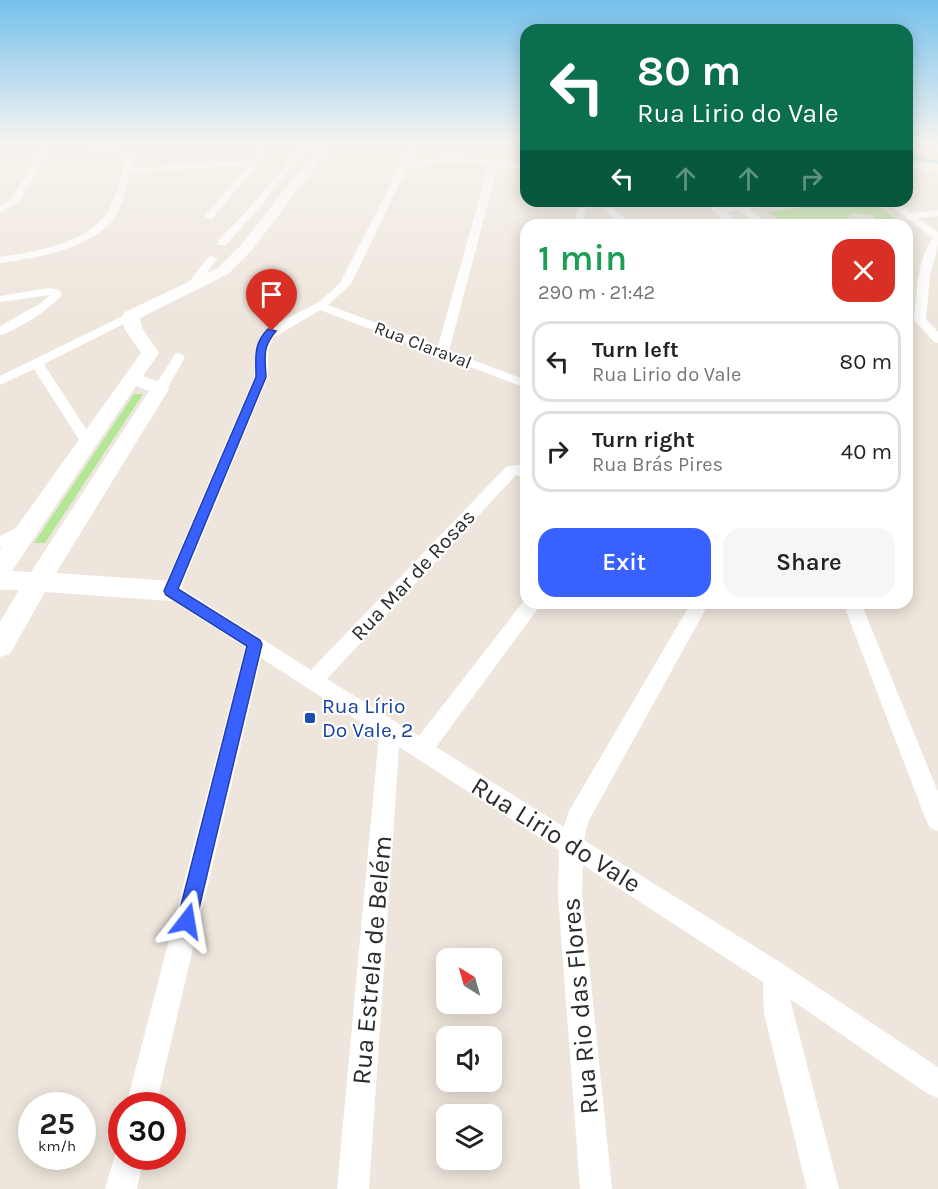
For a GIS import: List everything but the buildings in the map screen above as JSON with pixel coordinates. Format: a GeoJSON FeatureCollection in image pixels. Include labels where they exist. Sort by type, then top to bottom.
{"type":"FeatureCollection","features":[{"type":"Feature","properties":{"kind":"main road"},"geometry":{"type":"LineString","coordinates":[[0,568],[150,352],[133,328],[131,316],[223,271],[243,252],[283,199]]}},
{"type":"Feature","properties":{"kind":"main road"},"geometry":{"type":"LineString","coordinates":[[0,646],[38,581],[160,389],[132,378]]}},
{"type":"Feature","properties":{"kind":"main road"},"geometry":{"type":"LineString","coordinates":[[0,580],[171,591]]}},
{"type":"Feature","properties":{"kind":"street"},"geometry":{"type":"LineString","coordinates":[[0,210],[16,199]]}},
{"type":"Feature","properties":{"kind":"street"},"geometry":{"type":"LineString","coordinates":[[0,260],[58,247],[84,235],[108,219],[117,199]]}},
{"type":"Feature","properties":{"kind":"street"},"geometry":{"type":"LineString","coordinates":[[223,199],[209,216],[246,217]]}},
{"type":"Feature","properties":{"kind":"street"},"geometry":{"type":"LineString","coordinates":[[222,243],[261,199]]}},
{"type":"Feature","properties":{"kind":"street"},"geometry":{"type":"LineString","coordinates":[[171,591],[261,377],[260,349],[263,339],[272,331],[319,306],[336,294],[345,284],[388,199]]}},
{"type":"Feature","properties":{"kind":"street"},"geometry":{"type":"LineString","coordinates":[[442,353],[484,199]]}},
{"type":"Feature","properties":{"kind":"street"},"geometry":{"type":"LineString","coordinates":[[256,206],[272,213]]}},
{"type":"Feature","properties":{"kind":"street"},"geometry":{"type":"LineString","coordinates":[[607,207],[620,219]]}},
{"type":"Feature","properties":{"kind":"street"},"geometry":{"type":"LineString","coordinates":[[716,207],[730,219]]}},
{"type":"Feature","properties":{"kind":"street"},"geometry":{"type":"LineString","coordinates":[[720,210],[728,207]]}},
{"type":"Feature","properties":{"kind":"street"},"geometry":{"type":"LineString","coordinates":[[740,207],[756,219]]}},
{"type":"Feature","properties":{"kind":"street"},"geometry":{"type":"LineString","coordinates":[[897,207],[935,236]]}},
{"type":"Feature","properties":{"kind":"street"},"geometry":{"type":"LineString","coordinates":[[910,216],[938,213]]}},
{"type":"Feature","properties":{"kind":"street"},"geometry":{"type":"LineString","coordinates":[[938,219],[914,320],[938,339]]}},
{"type":"Feature","properties":{"kind":"street"},"geometry":{"type":"LineString","coordinates":[[927,265],[938,255]]}},
{"type":"Feature","properties":{"kind":"street"},"geometry":{"type":"LineString","coordinates":[[190,288],[212,259]]}},
{"type":"Feature","properties":{"kind":"street"},"geometry":{"type":"LineString","coordinates":[[0,299],[48,291],[56,292],[53,299],[45,305],[0,332]]}},
{"type":"Feature","properties":{"kind":"street","name":"Rua Claraval"},"geometry":{"type":"LineString","coordinates":[[319,306],[520,382]]}},
{"type":"Feature","properties":{"kind":"street"},"geometry":{"type":"LineString","coordinates":[[0,381],[131,316]]}},
{"type":"Feature","properties":{"kind":"street"},"geometry":{"type":"LineString","coordinates":[[160,389],[179,357]]}},
{"type":"Feature","properties":{"kind":"street"},"geometry":{"type":"LineString","coordinates":[[37,364],[87,443]]}},
{"type":"Feature","properties":{"kind":"street","name":"Rua Mar de Rosas"},"geometry":{"type":"LineString","coordinates":[[313,681],[520,471]]}},
{"type":"Feature","properties":{"kind":"street"},"geometry":{"type":"LineString","coordinates":[[0,542],[10,539],[30,524]]}},
{"type":"Feature","properties":{"kind":"street","name":"Rua Lirio do Vale"},"geometry":{"type":"LineString","coordinates":[[171,591],[390,732],[777,975],[938,1084]]}},
{"type":"Feature","properties":{"kind":"street"},"geometry":{"type":"LineString","coordinates":[[422,750],[528,609]]}},
{"type":"Feature","properties":{"kind":"street","name":"Rua Rio das Flores"},"geometry":{"type":"LineString","coordinates":[[596,1189],[570,894],[571,845],[578,819],[697,609]]}},
{"type":"Feature","properties":{"kind":"street"},"geometry":{"type":"LineString","coordinates":[[854,609],[938,820]]}},
{"type":"Feature","properties":{"kind":"street"},"geometry":{"type":"LineString","coordinates":[[144,1092],[255,644]]}},
{"type":"Feature","properties":{"kind":"street","name":"Rua Estrela de Belém"},"geometry":{"type":"LineString","coordinates":[[353,1189],[390,732]]}},
{"type":"Feature","properties":{"kind":"street"},"geometry":{"type":"LineString","coordinates":[[777,975],[778,1013],[823,1189]]}},
{"type":"Feature","properties":{"kind":"street"},"geometry":{"type":"LineString","coordinates":[[121,1189],[126,1170]]}},
{"type":"Feature","properties":{"kind":"green space"},"geometry":{"type":"Polygon","coordinates":[[[806,207],[880,207],[896,219],[874,219],[875,216],[854,213],[848,217],[849,219],[778,219],[768,212],[806,207]]]}},
{"type":"Feature","properties":{"kind":"green space"},"geometry":{"type":"Polygon","coordinates":[[[134,394],[143,394],[45,543],[34,543],[134,394]]]}},
{"type":"Feature","properties":{"kind":"place","name":"Rua Lírio Do Vale, 2"},"geometry":{"type":"Point","coordinates":[310,718]}},
{"type":"Feature","properties":{"kind":"route"},"geometry":{"type":"LineString","coordinates":[[187,921],[255,644],[171,591],[261,377],[260,349],[263,339],[272,331]]}}]}
